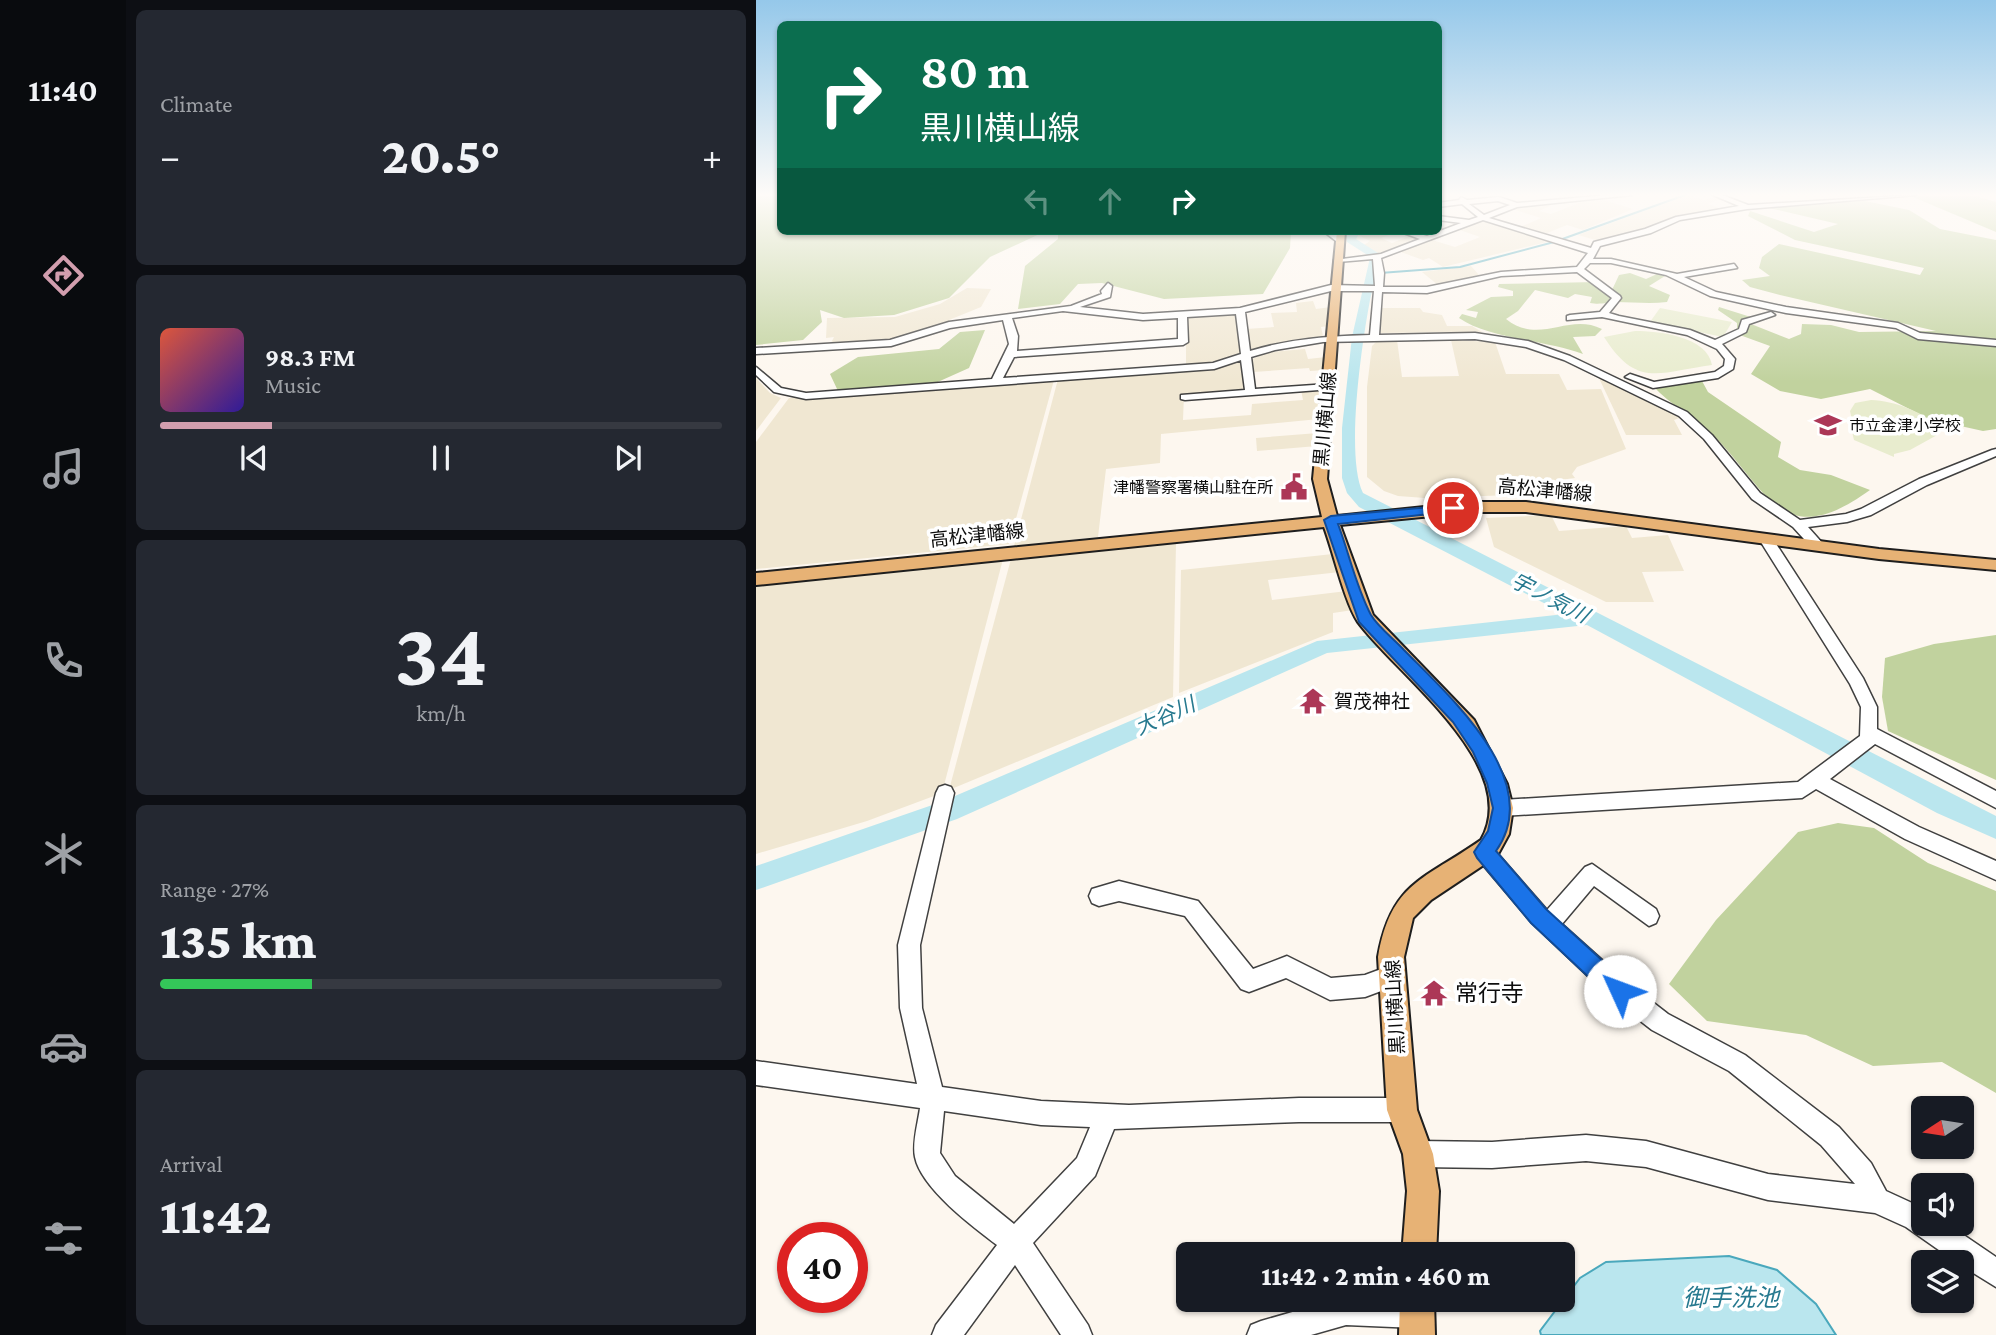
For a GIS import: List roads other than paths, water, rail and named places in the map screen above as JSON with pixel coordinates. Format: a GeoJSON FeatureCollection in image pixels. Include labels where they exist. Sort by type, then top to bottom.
{"type":"FeatureCollection","features":[{"type":"Feature","properties":{"kind":"main road","name":"黒川横山線"},"geometry":{"type":"LineString","coordinates":[[1339,260],[1320,479],[1331,520],[1365,618],[1467,726],[1496,783],[1502,808]]}},
{"type":"Feature","properties":{"kind":"main road","name":"高松津幡線"},"geometry":{"type":"LineString","coordinates":[[756,579],[1411,512],[1526,507],[1818,546],[1996,565]]}},
{"type":"Feature","properties":{"kind":"main road"},"geometry":{"type":"LineString","coordinates":[[1484,852],[1497,834],[1502,808]]}},
{"type":"Feature","properties":{"kind":"main road","name":"黒川横山線"},"geometry":{"type":"LineString","coordinates":[[1420,1242],[1423,1191],[1418,1154],[1402,1110],[1392,976],[1395,932],[1404,910],[1422,892],[1484,852]]}},
{"type":"Feature","properties":{"kind":"street"},"geometry":{"type":"LineString","coordinates":[[1579,269],[1588,257]]}},
{"type":"Feature","properties":{"kind":"street"},"geometry":{"type":"LineString","coordinates":[[1339,260],[1373,258],[1380,273],[1376,290],[1378,337]]}},
{"type":"Feature","properties":{"kind":"street"},"geometry":{"type":"LineString","coordinates":[[1587,261],[1611,261],[1678,276],[1713,294],[1772,311],[1898,326],[1918,336],[1996,343]]}},
{"type":"Feature","properties":{"kind":"street"},"geometry":{"type":"LineString","coordinates":[[1678,276],[1734,267]]}},
{"type":"Feature","properties":{"kind":"street"},"geometry":{"type":"LineString","coordinates":[[1069,308],[1143,317],[1182,315],[1240,310],[1336,289],[1427,290],[1501,274],[1579,269],[1617,298],[1603,314]]}},
{"type":"Feature","properties":{"kind":"street"},"geometry":{"type":"LineString","coordinates":[[756,351],[891,343],[949,325],[1069,308],[1104,297],[1108,286]]}},
{"type":"Feature","properties":{"kind":"street"},"geometry":{"type":"LineString","coordinates":[[1240,310],[1250,392]]}},
{"type":"Feature","properties":{"kind":"street"},"geometry":{"type":"LineString","coordinates":[[1046,319],[1084,311]]}},
{"type":"Feature","properties":{"kind":"street"},"geometry":{"type":"LineString","coordinates":[[1772,311],[1780,326]]}},
{"type":"Feature","properties":{"kind":"street"},"geometry":{"type":"LineString","coordinates":[[1714,344],[1743,330],[1745,322],[1772,311]]}},
{"type":"Feature","properties":{"kind":"street"},"geometry":{"type":"LineString","coordinates":[[1546,350],[1566,350],[1653,385],[1718,375],[1726,371],[1730,363],[1728,355],[1694,334],[1603,314],[1570,318]]}},
{"type":"Feature","properties":{"kind":"street"},"geometry":{"type":"LineString","coordinates":[[1012,354],[1183,342],[1182,315]]}},
{"type":"Feature","properties":{"kind":"street"},"geometry":{"type":"LineString","coordinates":[[996,382],[1012,354],[1016,339],[1007,318]]}},
{"type":"Feature","properties":{"kind":"street"},"geometry":{"type":"LineString","coordinates":[[756,370],[778,390],[806,396],[1196,368],[1246,358],[1297,341],[1332,338],[1494,338],[1546,350],[1683,414],[1708,437],[1756,496],[1798,524],[1818,546]]}},
{"type":"Feature","properties":{"kind":"street"},"geometry":{"type":"LineString","coordinates":[[1185,397],[1328,387]]}},
{"type":"Feature","properties":{"kind":"street"},"geometry":{"type":"LineString","coordinates":[[1798,524],[1847,518],[1866,512],[1923,482],[1996,452]]}},
{"type":"Feature","properties":{"kind":"street"},"geometry":{"type":"LineString","coordinates":[[1766,539],[1857,682],[1869,707],[1870,736]]}},
{"type":"Feature","properties":{"kind":"street"},"geometry":{"type":"LineString","coordinates":[[1502,808],[1802,790],[1870,736]]}},
{"type":"Feature","properties":{"kind":"street"},"geometry":{"type":"LineString","coordinates":[[1870,736],[1996,800]]}},
{"type":"Feature","properties":{"kind":"street"},"geometry":{"type":"LineString","coordinates":[[1820,778],[1912,833],[1996,871]]}},
{"type":"Feature","properties":{"kind":"street"},"geometry":{"type":"LineString","coordinates":[[944,796],[909,946],[911,1008],[933,1099],[927,1156],[946,1185],[986,1221],[1016,1242],[1078,1335]]}},
{"type":"Feature","properties":{"kind":"street"},"geometry":{"type":"LineString","coordinates":[[1484,852],[1548,925],[1620,991],[1660,1022],[1737,1063],[1830,1136],[1862,1172],[1877,1200]]}},
{"type":"Feature","properties":{"kind":"street"},"geometry":{"type":"LineString","coordinates":[[1548,925],[1592,873],[1649,916]]}},
{"type":"Feature","properties":{"kind":"street"},"geometry":{"type":"LineString","coordinates":[[1098,896],[1119,891],[1191,908],[1250,981],[1287,967],[1330,989],[1365,986],[1392,976]]}},
{"type":"Feature","properties":{"kind":"street"},"geometry":{"type":"LineString","coordinates":[[756,1073],[822,1080],[933,1099],[1041,1113],[1107,1116],[1402,1110]]}},
{"type":"Feature","properties":{"kind":"street"},"geometry":{"type":"LineString","coordinates":[[946,1335],[1016,1242],[1086,1167],[1107,1116]]}},
{"type":"Feature","properties":{"kind":"street"},"geometry":{"type":"LineString","coordinates":[[1418,1154],[1492,1155],[1586,1148],[1646,1154],[1768,1187],[1877,1200],[1915,1218],[1996,1273]]}},
{"type":"Feature","properties":{"kind":"street"},"geometry":{"type":"LineString","coordinates":[[1261,1335],[1346,1311],[1417,1316]]}},
{"type":"Feature","properties":{"kind":"water","name":"御手洗池"},"geometry":{"type":"Polygon","coordinates":[[[1729,1256],[1777,1270],[1816,1304],[1836,1335],[1541,1335],[1540,1331],[1554,1312],[1575,1312],[1575,1285],[1580,1278],[1606,1262],[1729,1256]]]}},
{"type":"Feature","properties":{"kind":"waterway","name":"宇ノ気川"},"geometry":{"type":"LineString","coordinates":[[1374,257],[1373,273],[1365,297],[1358,337],[1349,428],[1350,478],[1354,492],[1365,503],[1704,676],[1946,805],[1996,828]]}},
{"type":"Feature","properties":{"kind":"waterway"},"geometry":{"type":"LineString","coordinates":[[1380,273],[1460,267],[1496,257]]}},
{"type":"Feature","properties":{"kind":"waterway","name":"大谷川"},"geometry":{"type":"LineString","coordinates":[[756,878],[948,811],[1324,646],[1589,618]]}},
{"type":"Feature","properties":{"kind":"place","name":"市立金津小学校"},"geometry":{"type":"Point","coordinates":[1828,425]}},
{"type":"Feature","properties":{"kind":"place","name":"津幡警察署横山駐在所"},"geometry":{"type":"Point","coordinates":[1294,487]}},
{"type":"Feature","properties":{"kind":"place","name":"賀茂神社"},"geometry":{"type":"Point","coordinates":[1313,701]}},
{"type":"Feature","properties":{"kind":"place","name":"常行寺"},"geometry":{"type":"Point","coordinates":[1434,993]}}]}
